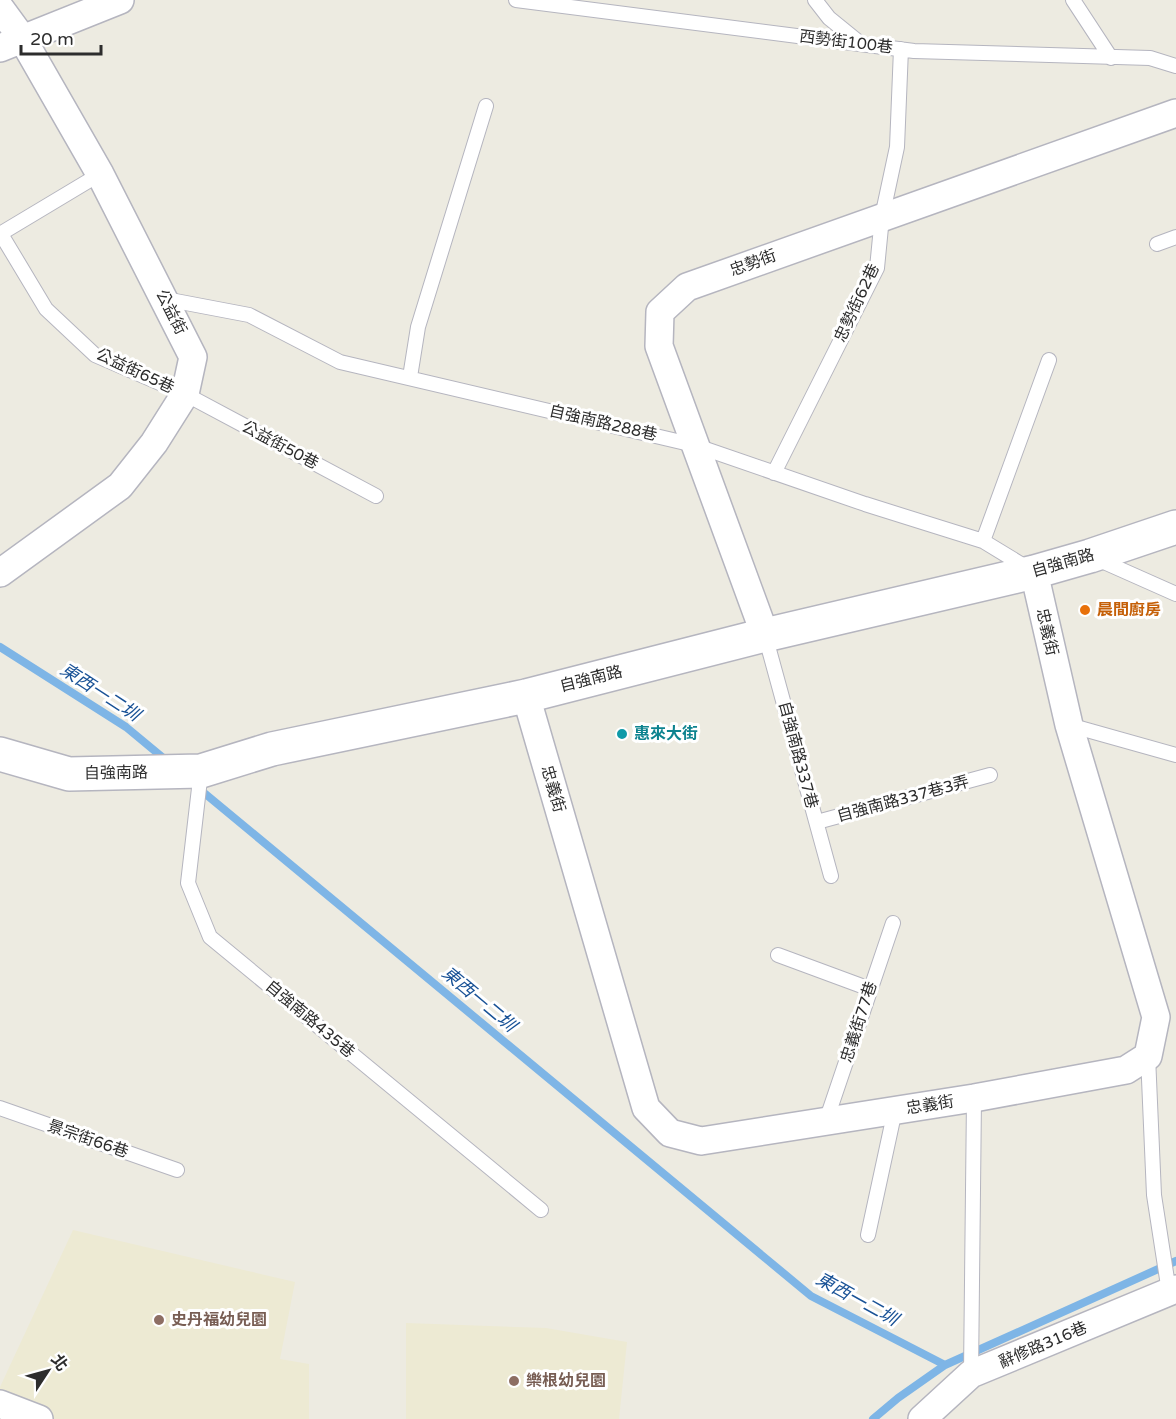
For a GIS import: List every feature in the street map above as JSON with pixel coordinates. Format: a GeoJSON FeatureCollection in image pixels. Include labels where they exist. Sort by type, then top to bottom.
{"type":"FeatureCollection","features":[{"type":"Feature","properties":{"kind":"street"},"geometry":{"type":"LineString","coordinates":[[11,43],[120,0]]}},
{"type":"Feature","properties":{"kind":"street","name":"公益街"},"geometry":{"type":"LineString","coordinates":[[0,8],[11,43],[100,174],[194,357],[184,394],[154,443],[120,486],[0,573]]}},
{"type":"Feature","properties":{"kind":"street","name":"忠勢街"},"geometry":{"type":"LineString","coordinates":[[765,635],[659,346],[660,312],[687,287],[1176,113]]}},
{"type":"Feature","properties":{"kind":"street","name":"自強南路"},"geometry":{"type":"LineString","coordinates":[[0,754],[69,774],[201,771],[272,749],[525,696],[765,635],[1034,572],[1176,527]]}},
{"type":"Feature","properties":{"kind":"street","name":"忠義街"},"geometry":{"type":"LineString","coordinates":[[525,696],[646,1108],[670,1132],[701,1141],[974,1098],[1126,1071],[1148,1056],[1156,1017],[1069,725],[1034,572]]}},
{"type":"Feature","properties":{"kind":"street","name":"辭修路316巷"},"geometry":{"type":"LineString","coordinates":[[922,1419],[971,1374],[1173,1291]]}},
{"type":"Feature","properties":{"kind":"street"},"geometry":{"type":"LineString","coordinates":[[0,1404],[39,1419]]}},
{"type":"Feature","properties":{"kind":"lane","name":"西勢街100巷"},"geometry":{"type":"LineString","coordinates":[[516,0],[901,49],[1150,58],[1176,66]]}},
{"type":"Feature","properties":{"kind":"lane"},"geometry":{"type":"LineString","coordinates":[[816,0],[829,18],[862,44]]}},
{"type":"Feature","properties":{"kind":"lane"},"geometry":{"type":"LineString","coordinates":[[1073,0],[1111,57]]}},
{"type":"Feature","properties":{"kind":"lane","name":"忠勢街62巷"},"geometry":{"type":"LineString","coordinates":[[774,472],[877,268],[882,217],[897,147],[901,49]]}},
{"type":"Feature","properties":{"kind":"lane"},"geometry":{"type":"LineString","coordinates":[[410,377],[418,327],[486,106]]}},
{"type":"Feature","properties":{"kind":"lane"},"geometry":{"type":"LineString","coordinates":[[1,234],[100,174]]}},
{"type":"Feature","properties":{"kind":"lane","name":"公益街65巷"},"geometry":{"type":"LineString","coordinates":[[1,234],[46,309],[95,355],[184,394]]}},
{"type":"Feature","properties":{"kind":"lane"},"geometry":{"type":"LineString","coordinates":[[1157,244],[1176,237]]}},
{"type":"Feature","properties":{"kind":"lane","name":"自強南路288巷"},"geometry":{"type":"LineString","coordinates":[[165,299],[249,315],[340,362],[694,445],[982,541],[1034,572]]}},
{"type":"Feature","properties":{"kind":"lane"},"geometry":{"type":"LineString","coordinates":[[982,541],[1049,360]]}},
{"type":"Feature","properties":{"kind":"lane","name":"公益街50巷"},"geometry":{"type":"LineString","coordinates":[[184,394],[376,496]]}},
{"type":"Feature","properties":{"kind":"lane"},"geometry":{"type":"LineString","coordinates":[[1090,556],[1176,594]]}},
{"type":"Feature","properties":{"kind":"lane","name":"自強南路337巷"},"geometry":{"type":"LineString","coordinates":[[765,635],[831,876]]}},
{"type":"Feature","properties":{"kind":"lane"},"geometry":{"type":"LineString","coordinates":[[1069,725],[1176,755]]}},
{"type":"Feature","properties":{"kind":"lane","name":"自強南路435巷"},"geometry":{"type":"LineString","coordinates":[[201,771],[188,883],[210,937],[541,1210]]}},
{"type":"Feature","properties":{"kind":"lane","name":"自強南路337巷3弄"},"geometry":{"type":"LineString","coordinates":[[817,822],[990,775]]}},
{"type":"Feature","properties":{"kind":"lane","name":"忠義街77巷"},"geometry":{"type":"LineString","coordinates":[[826,1121],[893,923]]}},
{"type":"Feature","properties":{"kind":"lane"},"geometry":{"type":"LineString","coordinates":[[778,955],[870,989]]}},
{"type":"Feature","properties":{"kind":"lane"},"geometry":{"type":"LineString","coordinates":[[1148,1056],[1154,1195],[1173,1291]]}},
{"type":"Feature","properties":{"kind":"lane"},"geometry":{"type":"LineString","coordinates":[[971,1374],[974,1098]]}},
{"type":"Feature","properties":{"kind":"lane","name":"景宗街66巷"},"geometry":{"type":"LineString","coordinates":[[0,1108],[177,1170]]}},
{"type":"Feature","properties":{"kind":"lane"},"geometry":{"type":"LineString","coordinates":[[868,1235],[895,1110]]}},
{"type":"Feature","properties":{"kind":"shaded area","name":"史丹福幼兒園"},"geometry":{"type":"Polygon","coordinates":[[[73,1230],[295,1282],[280,1359],[309,1364],[309,1419],[42,1419],[0,1403],[0,1387],[73,1230]]]}},
{"type":"Feature","properties":{"kind":"shaded area","name":"樂根幼兒園"},"geometry":{"type":"Polygon","coordinates":[[[406,1323],[546,1328],[627,1342],[619,1419],[406,1419],[406,1323]]]}},
{"type":"Feature","properties":{"kind":"waterway","name":"東西一二圳"},"geometry":{"type":"LineString","coordinates":[[0,647],[126,727],[167,761]]}},
{"type":"Feature","properties":{"kind":"waterway","name":"東西一二圳"},"geometry":{"type":"LineString","coordinates":[[197,787],[811,1296],[945,1365]]}},
{"type":"Feature","properties":{"kind":"waterway"},"geometry":{"type":"LineString","coordinates":[[873,1419],[898,1398],[945,1365],[1176,1261]]}},
{"type":"Feature","properties":{"kind":"place","name":"晨間廚房"},"geometry":{"type":"Point","coordinates":[1085,610]}},
{"type":"Feature","properties":{"kind":"place","name":"惠來大街"},"geometry":{"type":"Point","coordinates":[622,734]}},
{"type":"Feature","properties":{"kind":"place","name":"史丹福幼兒園"},"geometry":{"type":"Point","coordinates":[159,1320]}},
{"type":"Feature","properties":{"kind":"place","name":"樂根幼兒園"},"geometry":{"type":"Point","coordinates":[514,1381]}}]}
